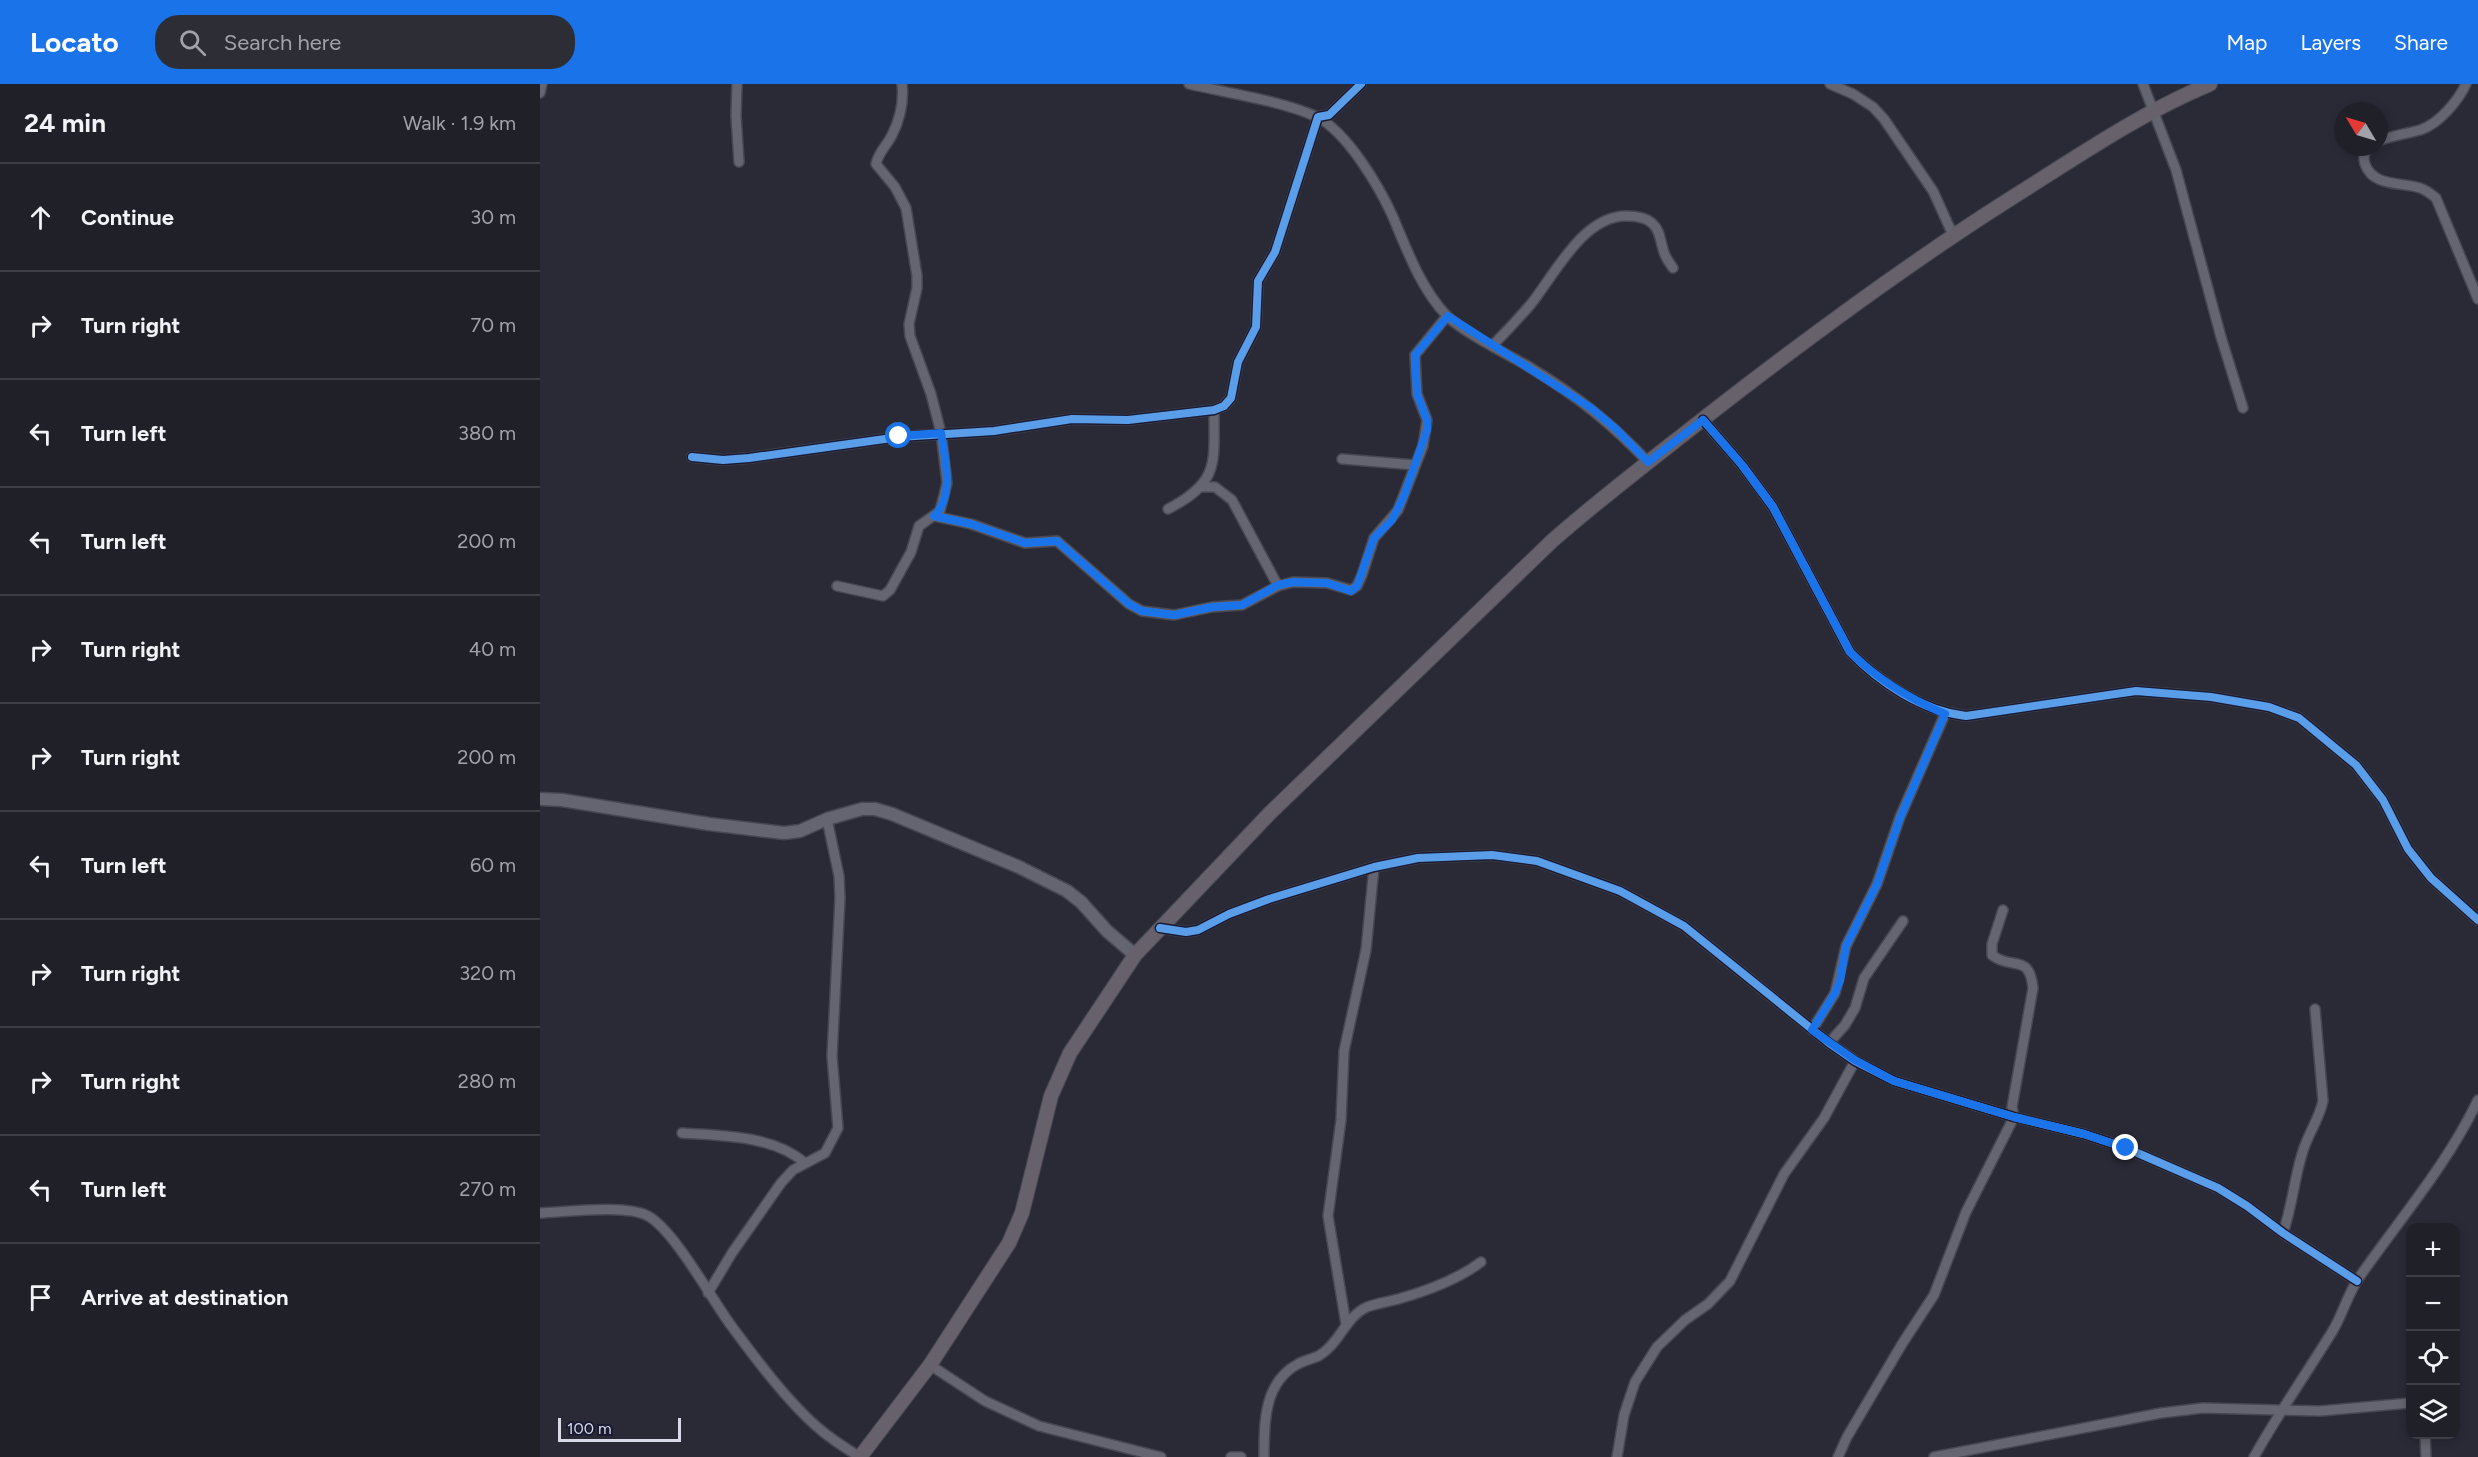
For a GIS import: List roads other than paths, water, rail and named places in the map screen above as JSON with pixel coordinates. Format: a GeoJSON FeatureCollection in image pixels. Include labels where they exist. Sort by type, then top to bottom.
{"type":"FeatureCollection","features":[{"type":"Feature","properties":{"kind":"main road"},"geometry":{"type":"LineString","coordinates":[[860,1457],[930,1365],[1010,1243],[1025,1203],[1051,1096],[1070,1053],[1135,955],[1270,813],[1552,542],[1591,507],[1648,462],[1838,316],[1953,235],[2153,111],[2210,84]]}},
{"type":"Feature","properties":{"kind":"street"},"geometry":{"type":"LineString","coordinates":[[540,93],[542,84]]}},
{"type":"Feature","properties":{"kind":"street"},"geometry":{"type":"LineString","coordinates":[[737,84],[736,116],[739,162]]}},
{"type":"Feature","properties":{"kind":"street"},"geometry":{"type":"LineString","coordinates":[[837,586],[883,596],[890,590],[911,552],[919,526],[940,511],[946,483],[941,433],[931,394],[910,336],[909,324],[917,288],[917,276],[906,208],[895,188],[876,164],[897,124],[902,108],[902,84]]}},
{"type":"Feature","properties":{"kind":"street"},"geometry":{"type":"LineString","coordinates":[[1189,84],[1291,108],[1318,117],[1331,127],[1371,175],[1414,264],[1430,292],[1448,316],[1591,408],[1616,429],[1648,462]]}},
{"type":"Feature","properties":{"kind":"street"},"geometry":{"type":"LineString","coordinates":[[1216,90],[1228,84]]}},
{"type":"Feature","properties":{"kind":"street"},"geometry":{"type":"LineString","coordinates":[[1318,117],[1329,115],[1336,110],[1361,84]]}},
{"type":"Feature","properties":{"kind":"street"},"geometry":{"type":"LineString","coordinates":[[1830,84],[1866,102],[1884,119],[1933,191],[1953,235]]}},
{"type":"Feature","properties":{"kind":"street"},"geometry":{"type":"LineString","coordinates":[[2143,84],[2176,170],[2221,337],[2243,408]]}},
{"type":"Feature","properties":{"kind":"street"},"geometry":{"type":"LineString","coordinates":[[2388,137],[2426,127],[2460,98],[2466,84]]}},
{"type":"Feature","properties":{"kind":"street"},"geometry":{"type":"LineString","coordinates":[[692,457],[723,460],[749,458],[853,442],[941,433],[994,431],[1072,419],[1128,420],[1214,410],[1224,406],[1231,398],[1238,362],[1256,327],[1258,281],[1275,252],[1318,117]]}},
{"type":"Feature","properties":{"kind":"street"},"geometry":{"type":"LineString","coordinates":[[2364,156],[2363,161],[2375,177],[2388,183],[2418,187],[2428,191],[2436,198],[2478,299]]}},
{"type":"Feature","properties":{"kind":"street"},"geometry":{"type":"LineString","coordinates":[[1493,345],[1530,305],[1575,245],[1602,220],[1614,216],[1644,218],[1659,231],[1666,257],[1674,268]]}},
{"type":"Feature","properties":{"kind":"street"},"geometry":{"type":"LineString","coordinates":[[934,516],[971,524],[1025,543],[1057,541],[1129,604],[1150,612],[1174,615],[1212,607],[1234,607],[1278,585],[1305,581],[1327,583],[1351,591],[1357,586],[1374,538],[1398,510],[1423,446],[1427,420],[1417,394],[1415,355],[1448,316]]}},
{"type":"Feature","properties":{"kind":"street"},"geometry":{"type":"LineString","coordinates":[[1168,509],[1190,497],[1202,487],[1211,473],[1214,454],[1214,410]]}},
{"type":"Feature","properties":{"kind":"street"},"geometry":{"type":"LineString","coordinates":[[1703,420],[1742,465],[1773,507],[1850,652],[1867,669],[1904,693],[1945,714],[1966,716],[2136,691],[2211,697],[2269,707],[2299,718],[2356,765],[2383,800],[2408,849],[2431,878],[2478,920]]}},
{"type":"Feature","properties":{"kind":"street"},"geometry":{"type":"LineString","coordinates":[[1342,459],[1415,465]]}},
{"type":"Feature","properties":{"kind":"street"},"geometry":{"type":"LineString","coordinates":[[1202,487],[1215,487],[1232,500],[1278,585]]}},
{"type":"Feature","properties":{"kind":"street"},"geometry":{"type":"LineString","coordinates":[[1812,1030],[1835,993],[1840,981],[1846,946],[1877,884],[1900,818],[1945,714]]}},
{"type":"Feature","properties":{"kind":"street"},"geometry":{"type":"LineString","coordinates":[[540,799],[562,800],[709,824],[784,833],[800,831],[827,819],[862,809],[892,814],[1019,867],[1067,891],[1135,955]]}},
{"type":"Feature","properties":{"kind":"street"},"geometry":{"type":"LineString","coordinates":[[708,1293],[732,1253],[781,1183],[793,1170],[825,1153],[838,1128],[832,1056],[840,898],[827,819]]}},
{"type":"Feature","properties":{"kind":"street"},"geometry":{"type":"LineString","coordinates":[[1160,928],[1186,932],[1198,930],[1229,914],[1269,900],[1374,867],[1418,858],[1492,855],[1537,861],[1620,891],[1684,926],[1829,1043],[1894,1081],[2126,1148],[2218,1188],[2357,1281]]}},
{"type":"Feature","properties":{"kind":"street"},"geometry":{"type":"LineString","coordinates":[[1346,1324],[1328,1216],[1341,1120],[1344,1051],[1366,950],[1374,867]]}},
{"type":"Feature","properties":{"kind":"street"},"geometry":{"type":"LineString","coordinates":[[1838,1457],[1902,1344],[1934,1295],[1978,1185],[2014,1117],[2012,1107],[2033,988],[2031,975],[2023,964],[1997,959],[1992,955],[1992,944],[2002,910]]}},
{"type":"Feature","properties":{"kind":"street"},"geometry":{"type":"LineString","coordinates":[[1829,1043],[1845,1025],[1855,1008],[1864,978],[1903,921]]}},
{"type":"Feature","properties":{"kind":"street"},"geometry":{"type":"LineString","coordinates":[[2283,1233],[2289,1216],[2302,1150],[2320,1113],[2323,1101],[2316,1010]]}},
{"type":"Feature","properties":{"kind":"street"},"geometry":{"type":"LineString","coordinates":[[1617,1457],[1624,1415],[1635,1382],[1658,1347],[1685,1320],[1708,1304],[1730,1281],[1784,1174],[1824,1118],[1855,1060]]}},
{"type":"Feature","properties":{"kind":"street"},"geometry":{"type":"LineString","coordinates":[[2254,1457],[2333,1330],[2357,1281],[2474,1120],[2478,1100]]}},
{"type":"Feature","properties":{"kind":"street"},"geometry":{"type":"LineString","coordinates":[[682,1133],[721,1136],[768,1144],[783,1149],[805,1163]]}},
{"type":"Feature","properties":{"kind":"street"},"geometry":{"type":"LineString","coordinates":[[540,1213],[615,1210],[647,1215],[664,1228],[751,1351],[799,1409],[822,1431],[860,1457]]}},
{"type":"Feature","properties":{"kind":"street"},"geometry":{"type":"LineString","coordinates":[[1264,1457],[1264,1424],[1273,1388],[1284,1374],[1299,1364],[1319,1356],[1333,1345],[1356,1313],[1369,1306],[1465,1275],[1481,1262]]}},
{"type":"Feature","properties":{"kind":"street"},"geometry":{"type":"LineString","coordinates":[[930,1365],[985,1401],[1039,1426],[1160,1457]]}},
{"type":"Feature","properties":{"kind":"street"},"geometry":{"type":"LineString","coordinates":[[1934,1457],[2161,1413],[2203,1408],[2320,1411],[2406,1403]]}},
{"type":"Feature","properties":{"kind":"street"},"geometry":{"type":"LineString","coordinates":[[2425,1439],[2426,1457]]}},
{"type":"Feature","properties":{"kind":"street"},"geometry":{"type":"LineString","coordinates":[[1231,1457],[1241,1457]]}}]}
